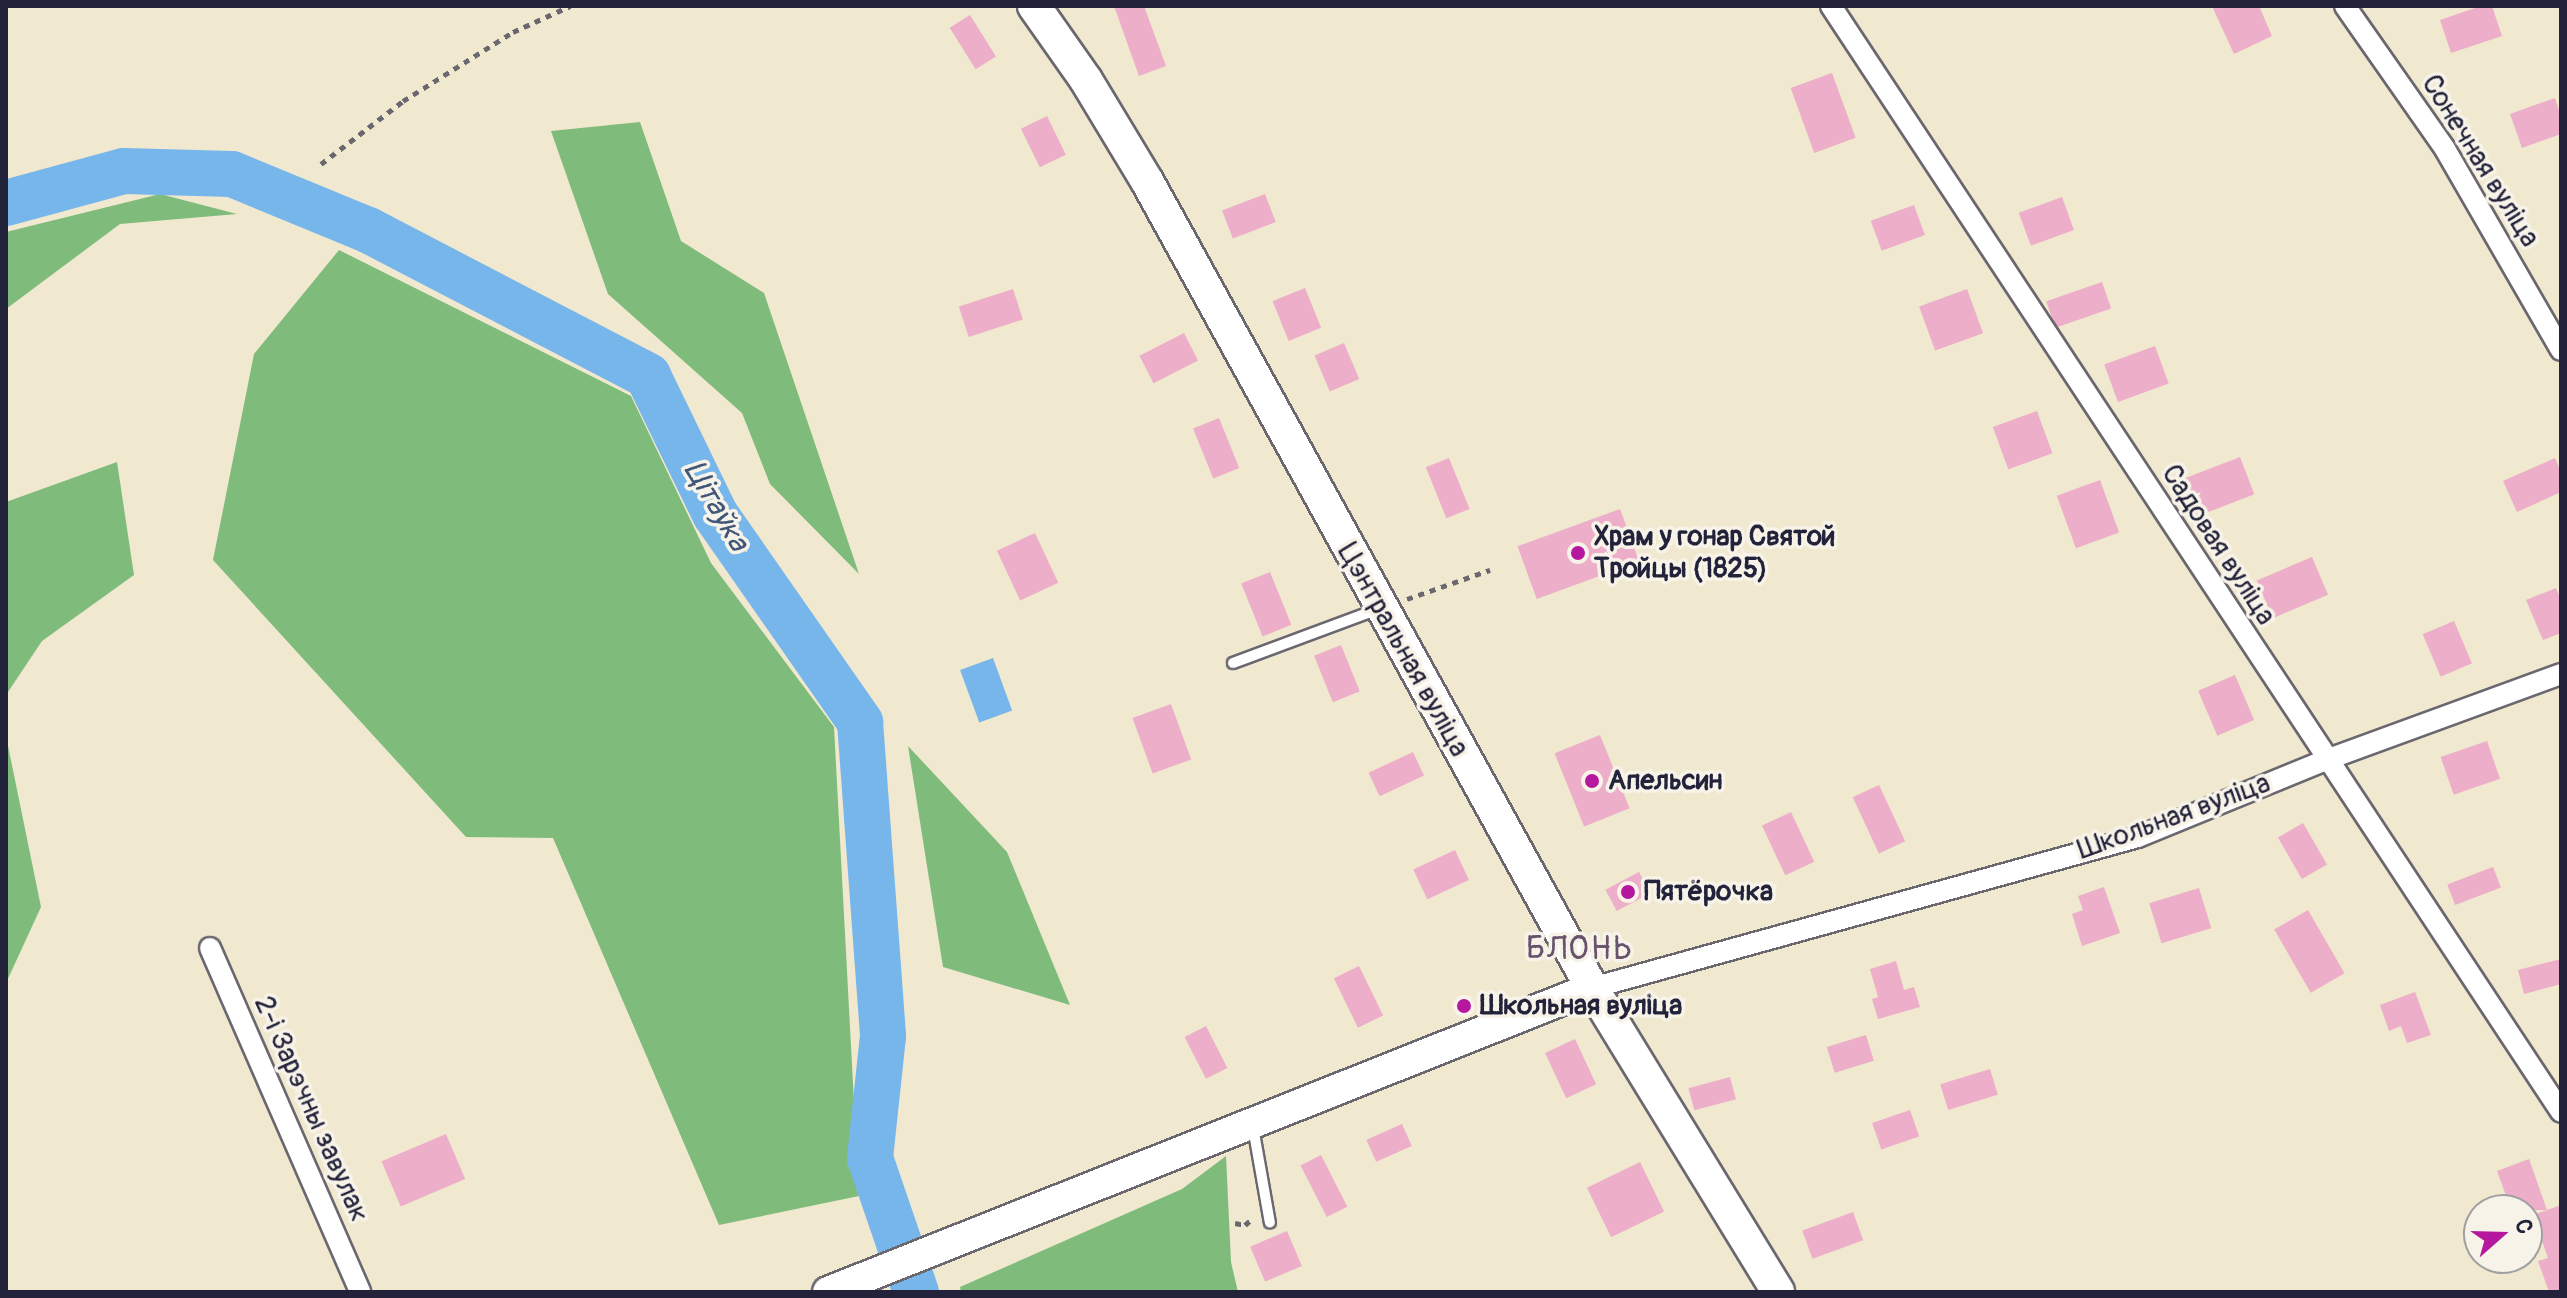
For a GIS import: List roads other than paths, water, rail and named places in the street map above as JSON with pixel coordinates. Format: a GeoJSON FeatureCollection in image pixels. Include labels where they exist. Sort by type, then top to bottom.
{"type":"FeatureCollection","features":[{"type":"Feature","properties":{"kind":"main road","name":"Цэнтральная вуліца"},"geometry":{"type":"LineString","coordinates":[[1034,6],[1086,80],[1147,181],[1379,609],[1592,988],[1778,1292]]}},
{"type":"Feature","properties":{"kind":"main road","name":"Школьная вуліца"},"geometry":{"type":"LineString","coordinates":[[828,1292],[1592,988]]}},
{"type":"Feature","properties":{"kind":"street","name":"Садовая вуліца"},"geometry":{"type":"LineString","coordinates":[[1831,6],[2561,1112]]}},
{"type":"Feature","properties":{"kind":"street","name":"Сонечная вуліца"},"geometry":{"type":"LineString","coordinates":[[2345,6],[2445,149],[2561,350]]}},
{"type":"Feature","properties":{"kind":"street","name":"Школьная вуліца"},"geometry":{"type":"LineString","coordinates":[[1592,988],[2138,837],[2326,760],[2561,674]]}},
{"type":"Feature","properties":{"kind":"street","name":"2-і Зарэчны завулак"},"geometry":{"type":"LineString","coordinates":[[210,948],[360,1292]]}},
{"type":"Feature","properties":{"kind":"lane"},"geometry":{"type":"LineString","coordinates":[[1233,663],[1379,609]]}},
{"type":"Feature","properties":{"kind":"lane"},"geometry":{"type":"LineString","coordinates":[[1246,1128],[1270,1223]]}},
{"type":"Feature","properties":{"kind":"water"},"geometry":{"type":"Polygon","coordinates":[[[993,658],[1012,711],[979,723],[960,670],[993,658]]]}},
{"type":"Feature","properties":{"kind":"waterway","name":"Цітаўка"},"geometry":{"type":"LineString","coordinates":[[6,203],[124,171],[232,174],[368,230],[648,376],[715,514],[860,722],[883,1036],[870,1158],[916,1292]]}},
{"type":"Feature","properties":{"kind":"place","name":"Храм у гонар Святой Тройцы (1825)"},"geometry":{"type":"Point","coordinates":[1578,553]}},
{"type":"Feature","properties":{"kind":"place","name":"Апельсин"},"geometry":{"type":"Point","coordinates":[1592,781]}},
{"type":"Feature","properties":{"kind":"place","name":"Пятёрочка"},"geometry":{"type":"Point","coordinates":[1628,892]}},
{"type":"Feature","properties":{"kind":"place","name":"Школьная вуліца"},"geometry":{"type":"Point","coordinates":[1464,1006]}},
{"type":"Feature","properties":{"kind":"district","name":"БЛОНЬ"},"geometry":{"type":"Point","coordinates":[1580,949]}}]}
